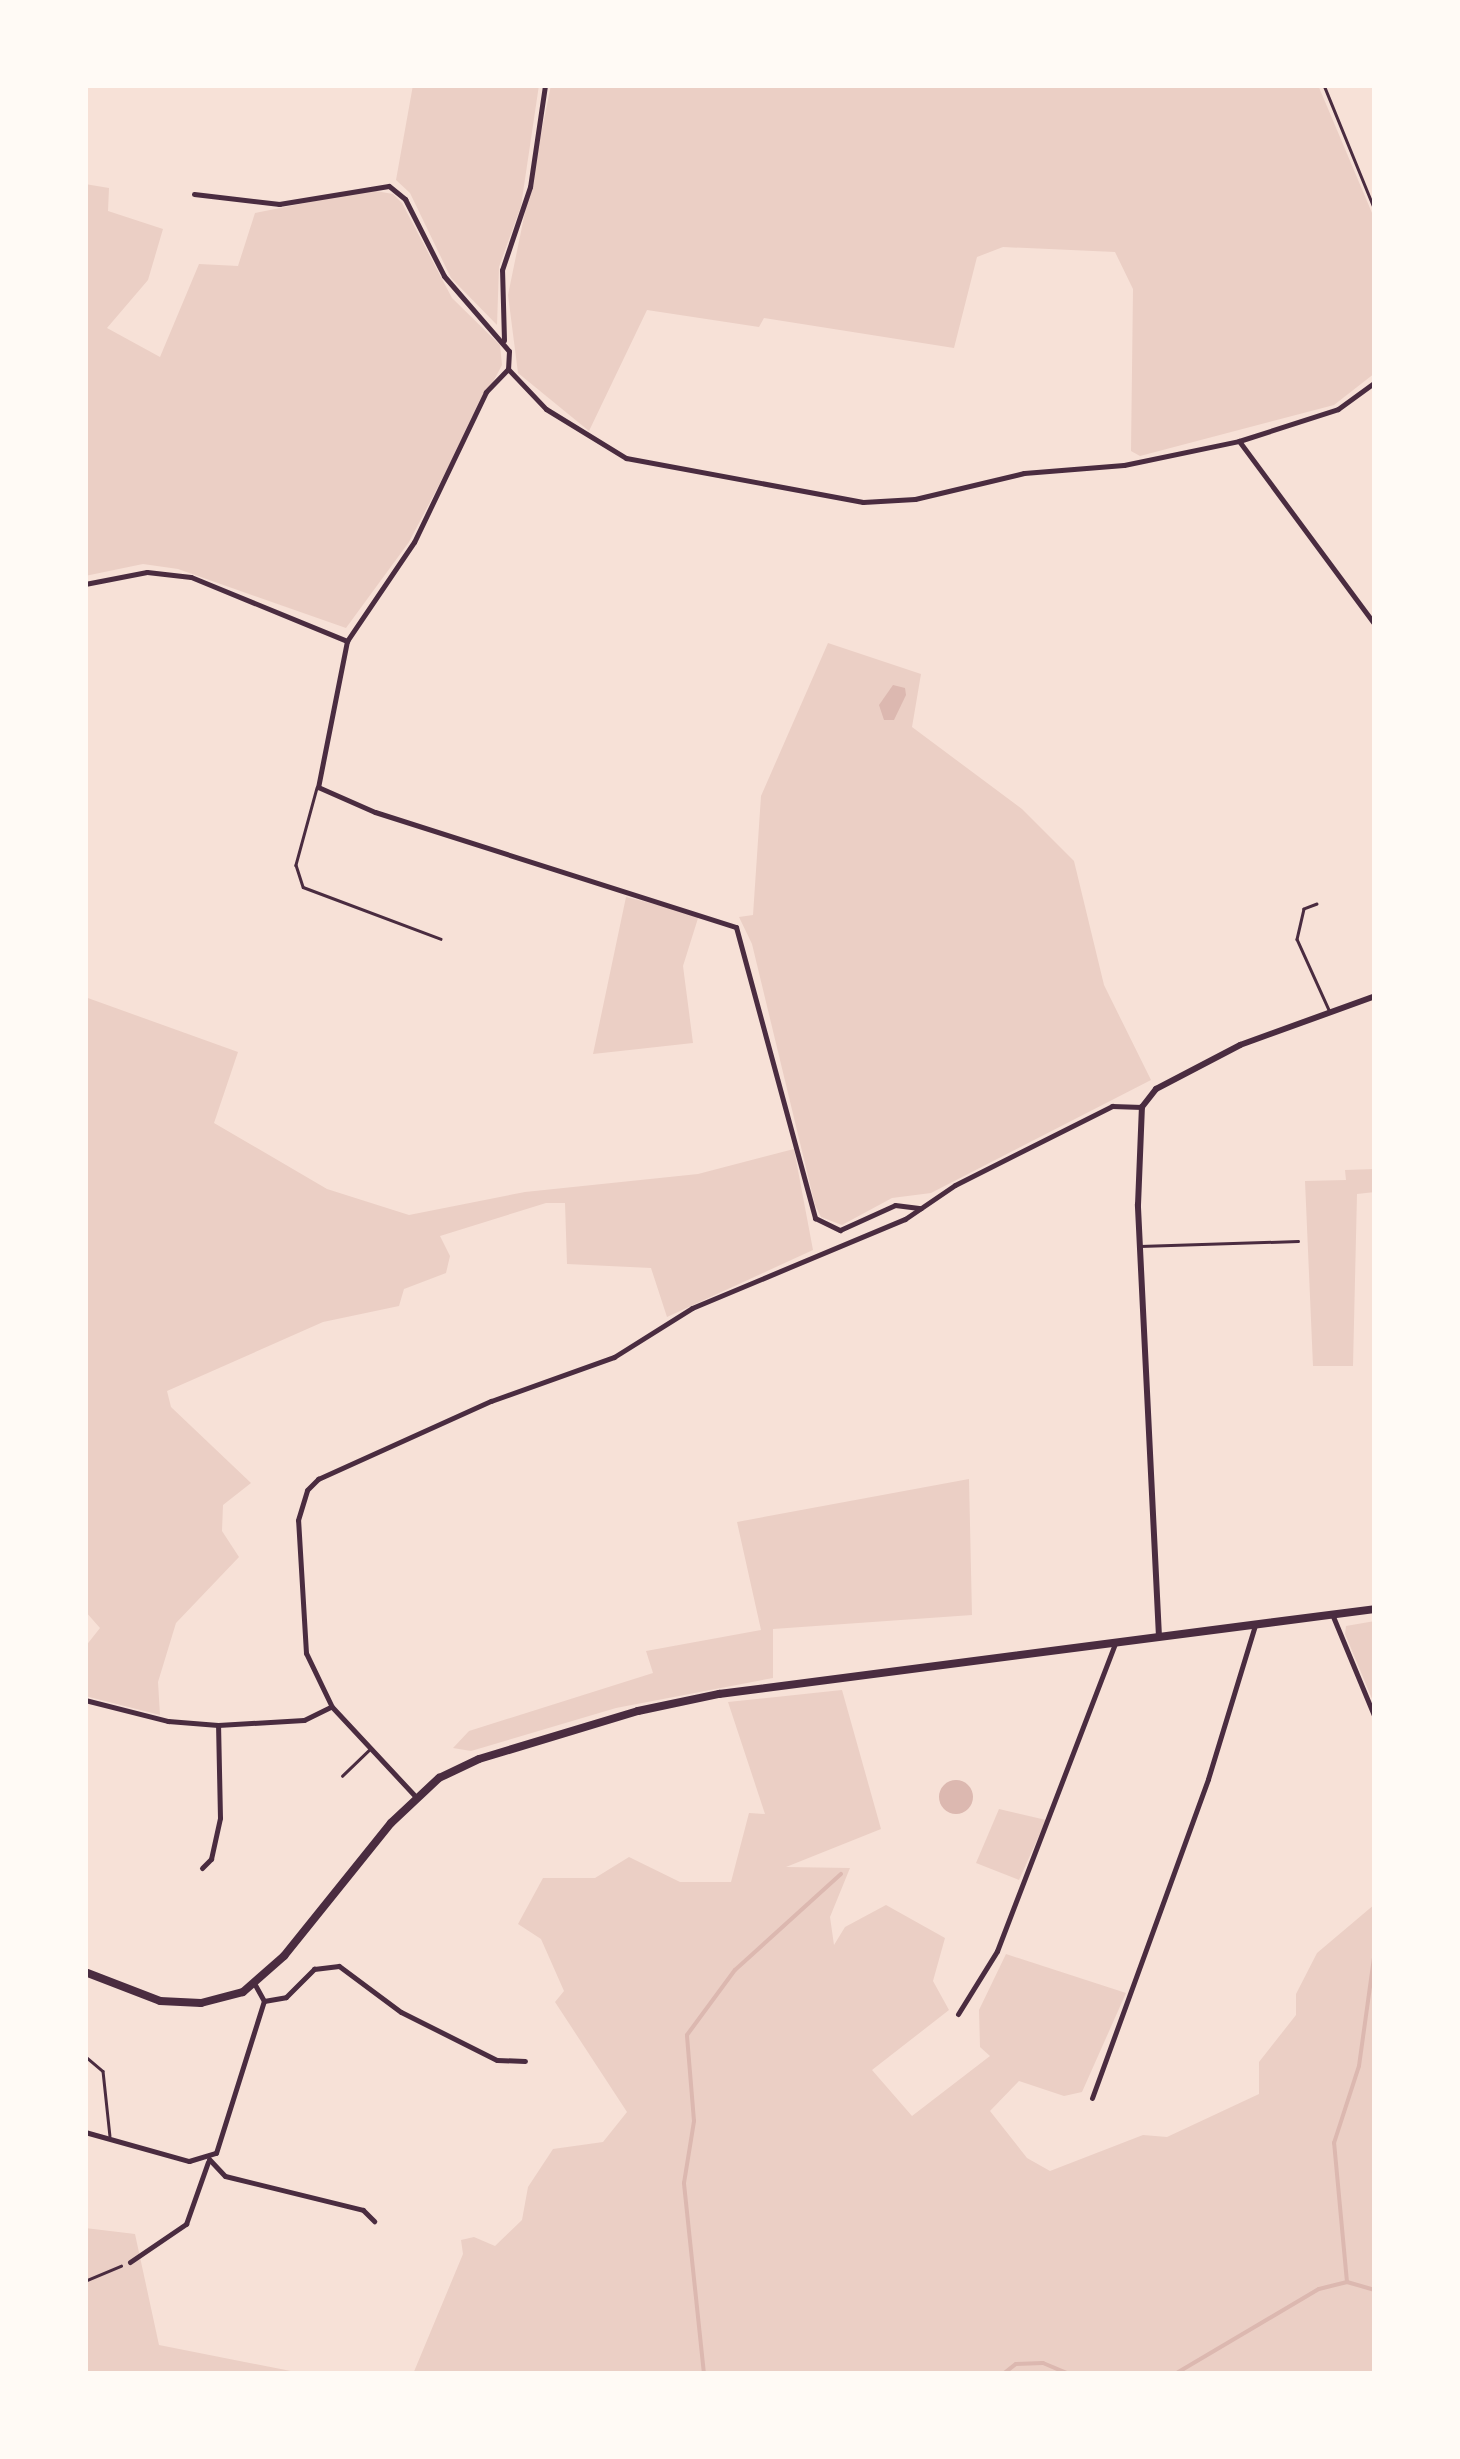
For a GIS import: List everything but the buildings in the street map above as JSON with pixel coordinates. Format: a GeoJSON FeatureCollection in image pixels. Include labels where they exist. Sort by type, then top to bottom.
{"type":"FeatureCollection","features":[{"type":"Feature","properties":{"kind":"main road"},"geometry":{"type":"LineString","coordinates":[[85,1972],[142,1996],[181,2003],[231,1997],[255,1985],[416,1796],[478,1759],[672,1702],[1375,1609]]}},
{"type":"Feature","properties":{"kind":"street"},"geometry":{"type":"LineString","coordinates":[[546,85],[530,187],[502,270],[508,369],[546,408],[626,458],[863,502],[915,499],[1024,473],[1124,466],[1239,441],[1338,409],[1375,382]]}},
{"type":"Feature","properties":{"kind":"street"},"geometry":{"type":"LineString","coordinates":[[194,194],[280,204],[389,186],[405,199],[455,292],[504,340]]}},
{"type":"Feature","properties":{"kind":"street"},"geometry":{"type":"LineString","coordinates":[[508,369],[486,392],[414,542],[347,641],[318,787],[375,812],[736,927],[815,1218],[840,1230],[895,1205],[920,1208]]}},
{"type":"Feature","properties":{"kind":"street"},"geometry":{"type":"LineString","coordinates":[[1239,441],[1375,625]]}},
{"type":"Feature","properties":{"kind":"street"},"geometry":{"type":"LineString","coordinates":[[85,584],[147,572],[190,577],[347,641]]}},
{"type":"Feature","properties":{"kind":"street"},"geometry":{"type":"LineString","coordinates":[[1160,1637],[1140,1246],[1142,1107],[1156,1090],[1240,1045],[1375,996]]}},
{"type":"Feature","properties":{"kind":"street"},"geometry":{"type":"LineString","coordinates":[[416,1796],[332,1707],[306,1653],[298,1538],[301,1504],[318,1478],[491,1401],[614,1357],[692,1308],[920,1208],[1112,1106],[1142,1107]]}},
{"type":"Feature","properties":{"kind":"street"},"geometry":{"type":"LineString","coordinates":[[1332,1614],[1375,1718]]}},
{"type":"Feature","properties":{"kind":"street"},"geometry":{"type":"LineString","coordinates":[[1092,2098],[1208,1779],[1255,1625]]}},
{"type":"Feature","properties":{"kind":"street"},"geometry":{"type":"LineString","coordinates":[[958,2014],[997,1951],[1115,1643]]}},
{"type":"Feature","properties":{"kind":"street"},"geometry":{"type":"LineString","coordinates":[[85,1700],[168,1721],[218,1725],[304,1720],[332,1707]]}},
{"type":"Feature","properties":{"kind":"street"},"geometry":{"type":"LineString","coordinates":[[202,1868],[211,1859],[220,1818],[218,1725]]}},
{"type":"Feature","properties":{"kind":"street"},"geometry":{"type":"LineString","coordinates":[[264,2001],[286,1996],[314,1970],[339,1966],[401,2012],[497,2060],[525,2061]]}},
{"type":"Feature","properties":{"kind":"street"},"geometry":{"type":"LineString","coordinates":[[130,2262],[186,2224],[204,2189],[209,2159],[221,2145],[264,2001],[255,1985]]}},
{"type":"Feature","properties":{"kind":"street"},"geometry":{"type":"LineString","coordinates":[[85,2132],[189,2161],[209,2159]]}},
{"type":"Feature","properties":{"kind":"street"},"geometry":{"type":"LineString","coordinates":[[209,2159],[224,2176],[363,2210],[374,2221]]}},
{"type":"Feature","properties":{"kind":"lane"},"geometry":{"type":"LineString","coordinates":[[318,787],[296,865],[304,887],[441,939]]}},
{"type":"Feature","properties":{"kind":"lane"},"geometry":{"type":"LineString","coordinates":[[1318,904],[1298,920],[1297,939],[1330,1012]]}},
{"type":"Feature","properties":{"kind":"lane"},"geometry":{"type":"LineString","coordinates":[[1140,1246],[1298,1241]]}},
{"type":"Feature","properties":{"kind":"lane"},"geometry":{"type":"LineString","coordinates":[[342,1776],[369,1750]]}},
{"type":"Feature","properties":{"kind":"lane"},"geometry":{"type":"LineString","coordinates":[[85,2056],[103,2071],[110,2136]]}},
{"type":"Feature","properties":{"kind":"path"},"geometry":{"type":"LineString","coordinates":[[1324,85],[1375,210]]}},
{"type":"Feature","properties":{"kind":"path"},"geometry":{"type":"LineString","coordinates":[[85,2281],[130,2262]]}},
{"type":"Feature","properties":{"kind":"shaded area"},"geometry":{"type":"Polygon","coordinates":[[[413,85],[539,85],[521,206],[499,267],[497,325],[451,278],[410,193],[396,180],[413,85]]]}},
{"type":"Feature","properties":{"kind":"shaded area"},"geometry":{"type":"Polygon","coordinates":[[[551,85],[1318,85],[1375,220],[1375,373],[1334,405],[1140,456],[1131,451],[1133,289],[1115,252],[1003,247],[977,257],[954,348],[764,318],[759,327],[647,310],[589,431],[518,373],[508,295],[551,85]]]}},
{"type":"Feature","properties":{"kind":"shaded area"},"geometry":{"type":"Polygon","coordinates":[[[85,184],[109,188],[108,211],[163,229],[148,280],[107,328],[160,357],[199,264],[238,266],[255,213],[370,190],[393,194],[402,203],[452,298],[500,345],[502,365],[409,542],[346,628],[178,569],[143,564],[85,576],[85,184]]]}},
{"type":"Feature","properties":{"kind":"shaded area"},"geometry":{"type":"Polygon","coordinates":[[[828,643],[921,674],[912,727],[1022,809],[1074,861],[1104,985],[1151,1080],[931,1193],[892,1198],[842,1225],[821,1217],[815,1205],[752,944],[739,917],[753,915],[761,796],[828,643]]]}},
{"type":"Feature","properties":{"kind":"shaded area"},"geometry":{"type":"Polygon","coordinates":[[[893,685],[905,688],[906,695],[894,720],[884,720],[879,705],[893,685]]]}},
{"type":"Feature","properties":{"kind":"shaded area"},"geometry":{"type":"Polygon","coordinates":[[[626,897],[699,915],[683,966],[693,1043],[593,1054],[626,897]]]}},
{"type":"Feature","properties":{"kind":"shaded area"},"geometry":{"type":"Polygon","coordinates":[[[85,997],[238,1052],[214,1123],[327,1189],[409,1215],[525,1192],[698,1174],[794,1149],[813,1250],[667,1317],[651,1268],[567,1264],[565,1203],[546,1203],[440,1236],[450,1256],[446,1273],[404,1289],[399,1306],[323,1322],[167,1391],[171,1407],[251,1483],[223,1505],[222,1531],[239,1557],[176,1623],[158,1682],[160,1715],[85,1696],[85,1647],[100,1628],[85,1611],[85,997]]]}},
{"type":"Feature","properties":{"kind":"shaded area"},"geometry":{"type":"Polygon","coordinates":[[[1375,1169],[1375,1192],[1357,1194],[1353,1366],[1313,1366],[1305,1181],[1346,1180],[1345,1170],[1375,1169]]]}},
{"type":"Feature","properties":{"kind":"shaded area"},"geometry":{"type":"Polygon","coordinates":[[[969,1479],[972,1615],[773,1629],[773,1678],[616,1708],[471,1751],[453,1748],[469,1731],[653,1673],[646,1651],[761,1630],[737,1522],[969,1479]]]}},
{"type":"Feature","properties":{"kind":"shaded area"},"geometry":{"type":"Polygon","coordinates":[[[1375,1621],[1375,1706],[1345,1634],[1346,1626],[1375,1621]]]}},
{"type":"Feature","properties":{"kind":"shaded area"},"geometry":{"type":"Polygon","coordinates":[[[842,1690],[881,1829],[786,1867],[850,1868],[830,1917],[834,1945],[845,1927],[886,1905],[945,1938],[933,1981],[949,2010],[872,2070],[912,2116],[990,2056],[980,2047],[979,2010],[1006,1954],[1126,1993],[1082,2092],[1064,2096],[1019,2081],[990,2111],[1027,2158],[1050,2171],[1143,2135],[1167,2137],[1259,2094],[1259,2062],[1296,2015],[1296,1994],[1317,1953],[1375,1904],[1375,2374],[413,2374],[463,2254],[461,2240],[474,2237],[495,2246],[522,2220],[528,2187],[553,2149],[603,2142],[627,2112],[555,2002],[564,1991],[541,1939],[518,1924],[543,1878],[595,1878],[629,1857],[680,1882],[731,1882],[749,1813],[765,1814],[728,1702],[842,1690]]]}},
{"type":"Feature","properties":{"kind":"shaded area"},"geometry":{"type":"Polygon","coordinates":[[[956,1780],[968,1785],[973,1797],[968,1809],[956,1814],[944,1809],[939,1797],[944,1785],[956,1780]]]}},
{"type":"Feature","properties":{"kind":"shaded area"},"geometry":{"type":"Polygon","coordinates":[[[999,1809],[1046,1820],[1019,1880],[976,1863],[999,1809]]]}},
{"type":"Feature","properties":{"kind":"shaded area"},"geometry":{"type":"Polygon","coordinates":[[[85,2228],[135,2234],[159,2345],[306,2374],[85,2374],[85,2228]]]}},
{"type":"Feature","properties":{"kind":"waterway"},"geometry":{"type":"LineString","coordinates":[[704,2374],[684,2183],[694,2121],[687,2035],[735,1970],[841,1874]]}},
{"type":"Feature","properties":{"kind":"waterway"},"geometry":{"type":"LineString","coordinates":[[1347,2282],[1334,2143],[1359,2066],[1375,1950]]}},
{"type":"Feature","properties":{"kind":"waterway"},"geometry":{"type":"LineString","coordinates":[[1175,2374],[1319,2289],[1347,2282],[1375,2290]]}},
{"type":"Feature","properties":{"kind":"waterway"},"geometry":{"type":"LineString","coordinates":[[1003,2374],[1016,2364],[1043,2363],[1069,2374]]}}]}
